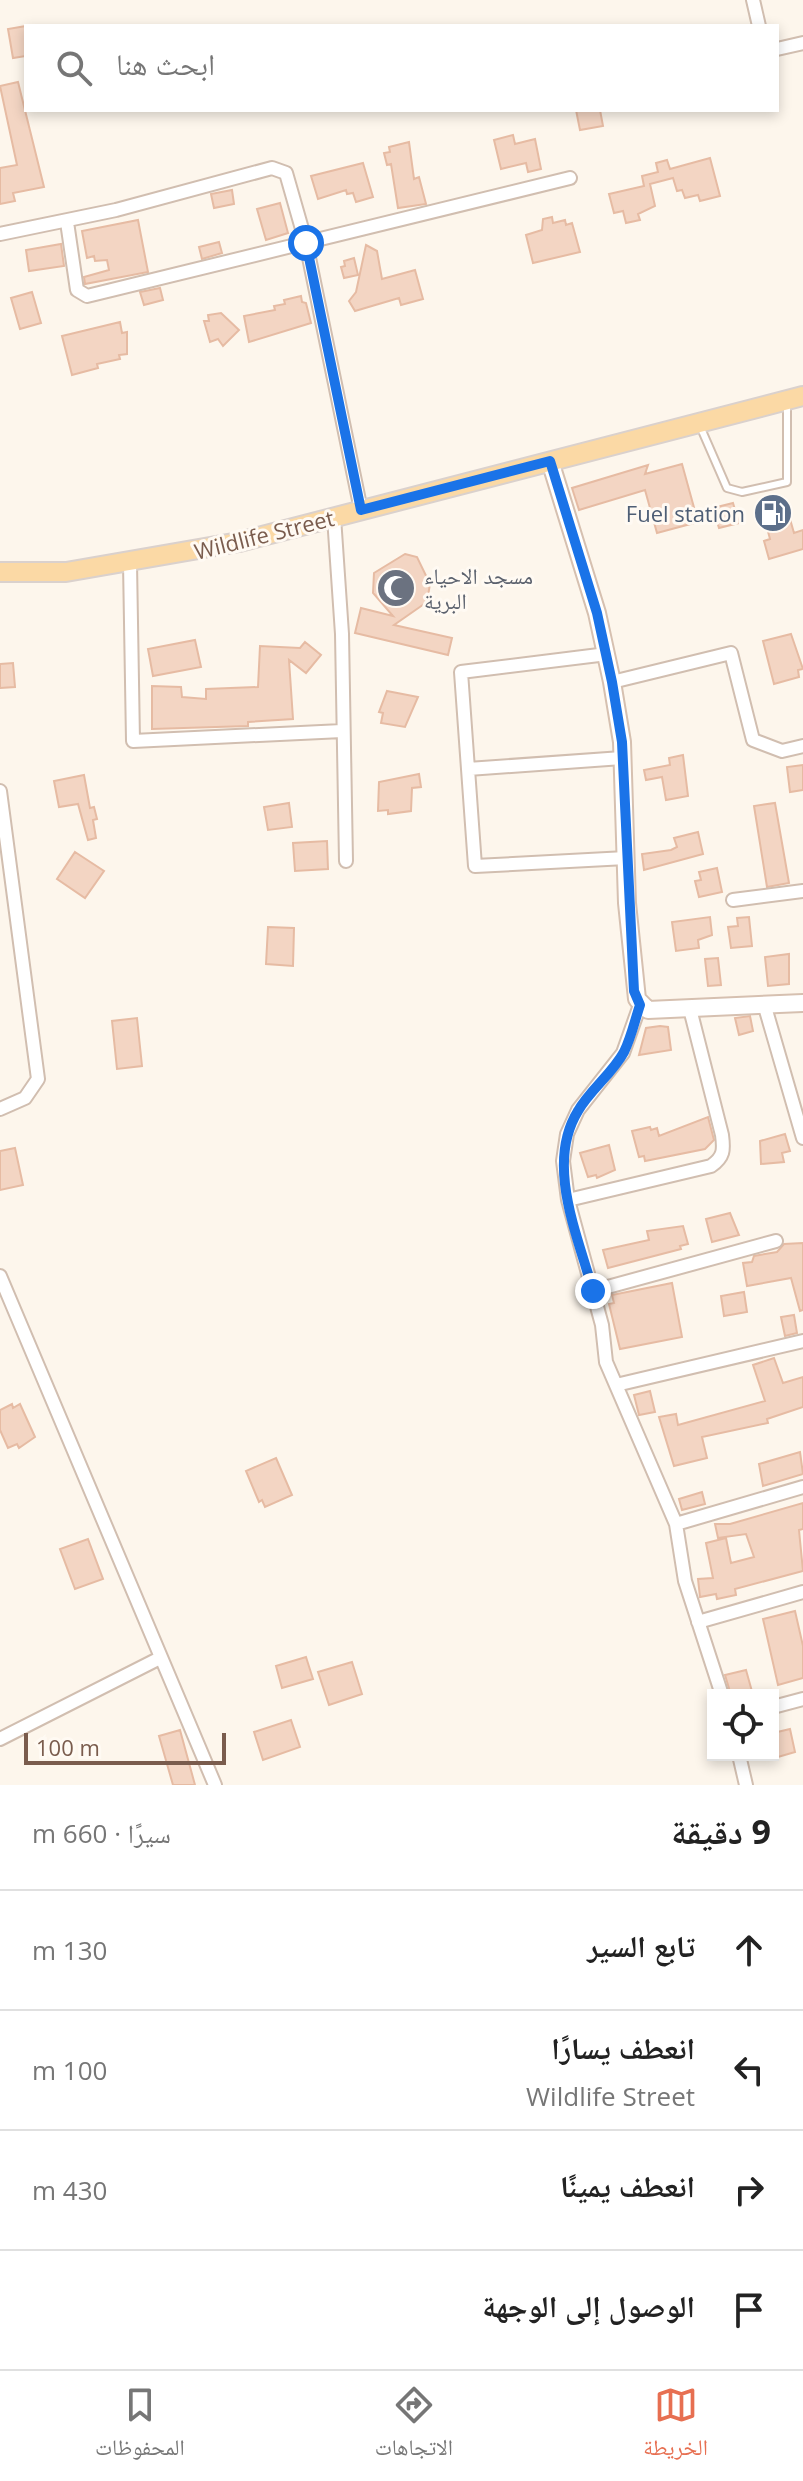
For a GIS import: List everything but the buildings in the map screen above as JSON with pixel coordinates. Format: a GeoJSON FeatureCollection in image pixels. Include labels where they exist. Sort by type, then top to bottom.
{"type":"FeatureCollection","features":[{"type":"Feature","properties":{"kind":"main road","name":"Wildlife Street"},"geometry":{"type":"LineString","coordinates":[[0,572],[66,572],[239,542],[795,398]]}},
{"type":"Feature","properties":{"kind":"main road"},"geometry":{"type":"LineString","coordinates":[[550,461],[607,654],[612,682],[622,758],[634,991],[640,1005],[648,1010],[803,1003]]}},
{"type":"Feature","properties":{"kind":"street"},"geometry":{"type":"LineString","coordinates":[[753,0],[759,24]]}},
{"type":"Feature","properties":{"kind":"street"},"geometry":{"type":"LineString","coordinates":[[779,49],[803,43]]}},
{"type":"Feature","properties":{"kind":"street"},"geometry":{"type":"LineString","coordinates":[[0,234],[67,222],[280,169],[286,173],[306,243],[361,510]]}},
{"type":"Feature","properties":{"kind":"street"},"geometry":{"type":"LineString","coordinates":[[67,222],[77,290],[87,296],[570,178]]}},
{"type":"Feature","properties":{"kind":"street"},"geometry":{"type":"LineString","coordinates":[[334,517],[342,634],[346,861]]}},
{"type":"Feature","properties":{"kind":"street"},"geometry":{"type":"LineString","coordinates":[[130,563],[133,741],[342,731]]}},
{"type":"Feature","properties":{"kind":"street"},"geometry":{"type":"LineString","coordinates":[[612,682],[731,653],[753,740],[782,751],[803,746]]}},
{"type":"Feature","properties":{"kind":"street"},"geometry":{"type":"LineString","coordinates":[[607,654],[461,672],[475,866],[626,858]]}},
{"type":"Feature","properties":{"kind":"street"},"geometry":{"type":"LineString","coordinates":[[468,769],[622,758]]}},
{"type":"Feature","properties":{"kind":"street"},"geometry":{"type":"LineString","coordinates":[[0,791],[38,1079],[25,1098],[0,1109]]}},
{"type":"Feature","properties":{"kind":"street"},"geometry":{"type":"LineString","coordinates":[[733,900],[803,891]]}},
{"type":"Feature","properties":{"kind":"street"},"geometry":{"type":"LineString","coordinates":[[640,1005],[623,1053],[578,1110],[567,1134],[563,1161],[568,1200],[593,1291],[606,1362],[676,1524],[685,1581],[720,1689]]}},
{"type":"Feature","properties":{"kind":"street"},"geometry":{"type":"LineString","coordinates":[[765,1007],[803,1138]]}},
{"type":"Feature","properties":{"kind":"street"},"geometry":{"type":"LineString","coordinates":[[568,1200],[711,1166],[719,1160],[724,1150],[722,1135],[690,1009]]}},
{"type":"Feature","properties":{"kind":"street"},"geometry":{"type":"LineString","coordinates":[[593,1291],[776,1241]]}},
{"type":"Feature","properties":{"kind":"street"},"geometry":{"type":"LineString","coordinates":[[0,1276],[215,1785]]}},
{"type":"Feature","properties":{"kind":"street"},"geometry":{"type":"LineString","coordinates":[[616,1385],[803,1341]]}},
{"type":"Feature","properties":{"kind":"street"},"geometry":{"type":"LineString","coordinates":[[676,1524],[803,1487]]}},
{"type":"Feature","properties":{"kind":"street"},"geometry":{"type":"LineString","coordinates":[[698,1622],[803,1592]]}},
{"type":"Feature","properties":{"kind":"street"},"geometry":{"type":"LineString","coordinates":[[0,1739],[160,1658]]}},
{"type":"Feature","properties":{"kind":"street"},"geometry":{"type":"LineString","coordinates":[[779,1705],[803,1699]]}},
{"type":"Feature","properties":{"kind":"street"},"geometry":{"type":"LineString","coordinates":[[740,1761],[746,1785]]}},
{"type":"Feature","properties":{"kind":"lane"},"geometry":{"type":"LineString","coordinates":[[699,423],[727,488],[742,492],[787,482],[795,398]]}},
{"type":"Feature","properties":{"kind":"place","name":"Fuel station"},"geometry":{"type":"Point","coordinates":[773,513]}},
{"type":"Feature","properties":{"kind":"place","name":"مسجد الاحياء البرية"},"geometry":{"type":"Point","coordinates":[396,588]}},
{"type":"Feature","properties":{"kind":"route"},"geometry":{"type":"LineString","coordinates":[[306,243],[361,510],[550,461],[597,613],[622,742],[627,903],[634,991],[640,1005],[623,1053],[578,1110],[567,1134],[563,1161],[568,1200],[593,1291]]}}]}
